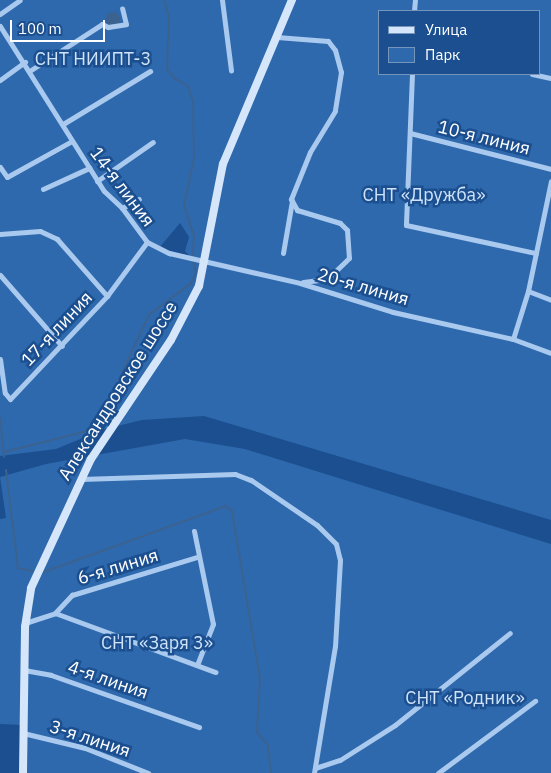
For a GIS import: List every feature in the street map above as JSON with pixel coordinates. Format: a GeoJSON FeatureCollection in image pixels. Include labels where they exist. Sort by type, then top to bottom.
{"type":"FeatureCollection","features":[{"type":"Feature","properties":{"kind":"street"},"geometry":{"type":"LineString","coordinates":[[0,14],[20,0]]}},
{"type":"Feature","properties":{"kind":"street"},"geometry":{"type":"LineString","coordinates":[[222,0],[231,70]]}},
{"type":"Feature","properties":{"kind":"street","name":"Александровское шоссе"},"geometry":{"type":"LineString","coordinates":[[22,773],[25,623],[37,572],[80,479],[101,442],[173,337],[199,286],[223,164],[292,0]]}},
{"type":"Feature","properties":{"kind":"street"},"geometry":{"type":"LineString","coordinates":[[31,70],[102,24],[108,27],[126,24],[122,8]]}},
{"type":"Feature","properties":{"kind":"street","name":"14-я линия"},"geometry":{"type":"LineString","coordinates":[[0,26],[31,70],[97,181],[122,208],[146,242],[169,253],[205,259]]}},
{"type":"Feature","properties":{"kind":"street"},"geometry":{"type":"LineString","coordinates":[[277,37],[328,41],[335,50],[341,72],[335,112],[294,186],[283,252]]}},
{"type":"Feature","properties":{"kind":"street"},"geometry":{"type":"LineString","coordinates":[[0,80],[25,62]]}},
{"type":"Feature","properties":{"kind":"street"},"geometry":{"type":"LineString","coordinates":[[63,124],[150,71]]}},
{"type":"Feature","properties":{"kind":"street"},"geometry":{"type":"LineString","coordinates":[[412,75],[406,225],[536,253]]}},
{"type":"Feature","properties":{"kind":"street"},"geometry":{"type":"LineString","coordinates":[[537,75],[551,78]]}},
{"type":"Feature","properties":{"kind":"street","name":"10-я линия"},"geometry":{"type":"LineString","coordinates":[[410,133],[551,169]]}},
{"type":"Feature","properties":{"kind":"street"},"geometry":{"type":"LineString","coordinates":[[97,181],[153,142]]}},
{"type":"Feature","properties":{"kind":"street"},"geometry":{"type":"LineString","coordinates":[[0,167],[7,177],[74,144]]}},
{"type":"Feature","properties":{"kind":"street"},"geometry":{"type":"LineString","coordinates":[[43,189],[89,168]]}},
{"type":"Feature","properties":{"kind":"street"},"geometry":{"type":"LineString","coordinates":[[513,340],[528,292],[551,180]]}},
{"type":"Feature","properties":{"kind":"street"},"geometry":{"type":"LineString","coordinates":[[122,208],[139,199]]}},
{"type":"Feature","properties":{"kind":"street"},"geometry":{"type":"LineString","coordinates":[[292,201],[297,210],[340,223],[347,230],[349,258],[327,279],[300,283]]}},
{"type":"Feature","properties":{"kind":"street"},"geometry":{"type":"LineString","coordinates":[[544,213],[551,215]]}},
{"type":"Feature","properties":{"kind":"street"},"geometry":{"type":"LineString","coordinates":[[0,234],[40,231],[56,239],[107,296]]}},
{"type":"Feature","properties":{"kind":"street","name":"17-я линия"},"geometry":{"type":"LineString","coordinates":[[0,359],[5,393],[10,401],[107,296],[146,242]]}},
{"type":"Feature","properties":{"kind":"street","name":"20-я линия"},"geometry":{"type":"LineString","coordinates":[[205,259],[300,283],[393,312],[513,340],[551,354]]}},
{"type":"Feature","properties":{"kind":"street"},"geometry":{"type":"LineString","coordinates":[[0,275],[62,346]]}},
{"type":"Feature","properties":{"kind":"street"},"geometry":{"type":"LineString","coordinates":[[528,292],[551,300]]}},
{"type":"Feature","properties":{"kind":"street"},"geometry":{"type":"LineString","coordinates":[[80,479],[235,474],[251,480],[317,525],[333,540],[340,560],[338,616],[314,770],[340,760],[395,725],[510,633]]}},
{"type":"Feature","properties":{"kind":"street"},"geometry":{"type":"LineString","coordinates":[[194,531],[197,557],[213,624],[197,665]]}},
{"type":"Feature","properties":{"kind":"street","name":"6-я линия"},"geometry":{"type":"LineString","coordinates":[[25,623],[55,613],[72,595],[197,557]]}},
{"type":"Feature","properties":{"kind":"street"},"geometry":{"type":"LineString","coordinates":[[55,613],[214,672]]}},
{"type":"Feature","properties":{"kind":"street","name":"4-я линия"},"geometry":{"type":"LineString","coordinates":[[24,670],[51,674],[199,727]]}},
{"type":"Feature","properties":{"kind":"street"},"geometry":{"type":"LineString","coordinates":[[438,773],[536,701]]}},
{"type":"Feature","properties":{"kind":"street","name":"3-я линия"},"geometry":{"type":"LineString","coordinates":[[23,733],[85,748],[148,773]]}},
{"type":"Feature","properties":{"kind":"green space"},"geometry":{"type":"Polygon","coordinates":[[[0,0],[551,0],[551,520],[204,416],[142,420],[105,429],[56,449],[0,456],[0,0]],[[180,223],[159,248],[190,256],[185,251],[189,237],[180,223]]]}},
{"type":"Feature","properties":{"kind":"green space"},"geometry":{"type":"Polygon","coordinates":[[[185,439],[245,449],[551,544],[551,773],[23,773],[22,725],[0,724],[0,519],[6,518],[0,477],[46,464],[185,439]]]}},
{"type":"Feature","properties":{"kind":"shaded area"},"geometry":{"type":"Polygon","coordinates":[[[110,12],[116,12],[120,19],[116,26],[110,26],[106,22],[106,16],[110,12]]]}},
{"type":"Feature","properties":{"kind":"waterway"},"geometry":{"type":"LineString","coordinates":[[164,0],[169,16],[167,69],[174,78],[188,86],[193,101],[194,158],[184,205],[194,235],[193,256]]}},
{"type":"Feature","properties":{"kind":"waterway"},"geometry":{"type":"LineString","coordinates":[[4,452],[95,429],[106,417],[124,368],[149,315],[191,283],[196,273],[193,261]]}},
{"type":"Feature","properties":{"kind":"waterway"},"geometry":{"type":"LineString","coordinates":[[0,418],[4,457]]}},
{"type":"Feature","properties":{"kind":"waterway"},"geometry":{"type":"LineString","coordinates":[[6,470],[18,568],[36,572]]}},
{"type":"Feature","properties":{"kind":"waterway"},"geometry":{"type":"LineString","coordinates":[[41,573],[226,506],[232,511],[260,678],[257,732],[268,745],[271,773]]}},
{"type":"Feature","properties":{"kind":"park label","name":"СНТ НИИПТ-3"},"geometry":{"type":"Point","coordinates":[93,59]}},
{"type":"Feature","properties":{"kind":"park label","name":"СНТ «Дружба»"},"geometry":{"type":"Point","coordinates":[424,195]}},
{"type":"Feature","properties":{"kind":"park label","name":"СНТ «Заря 3»"},"geometry":{"type":"Point","coordinates":[157,643]}},
{"type":"Feature","properties":{"kind":"park label","name":"СНТ «Родник»"},"geometry":{"type":"Point","coordinates":[465,698]}}]}
